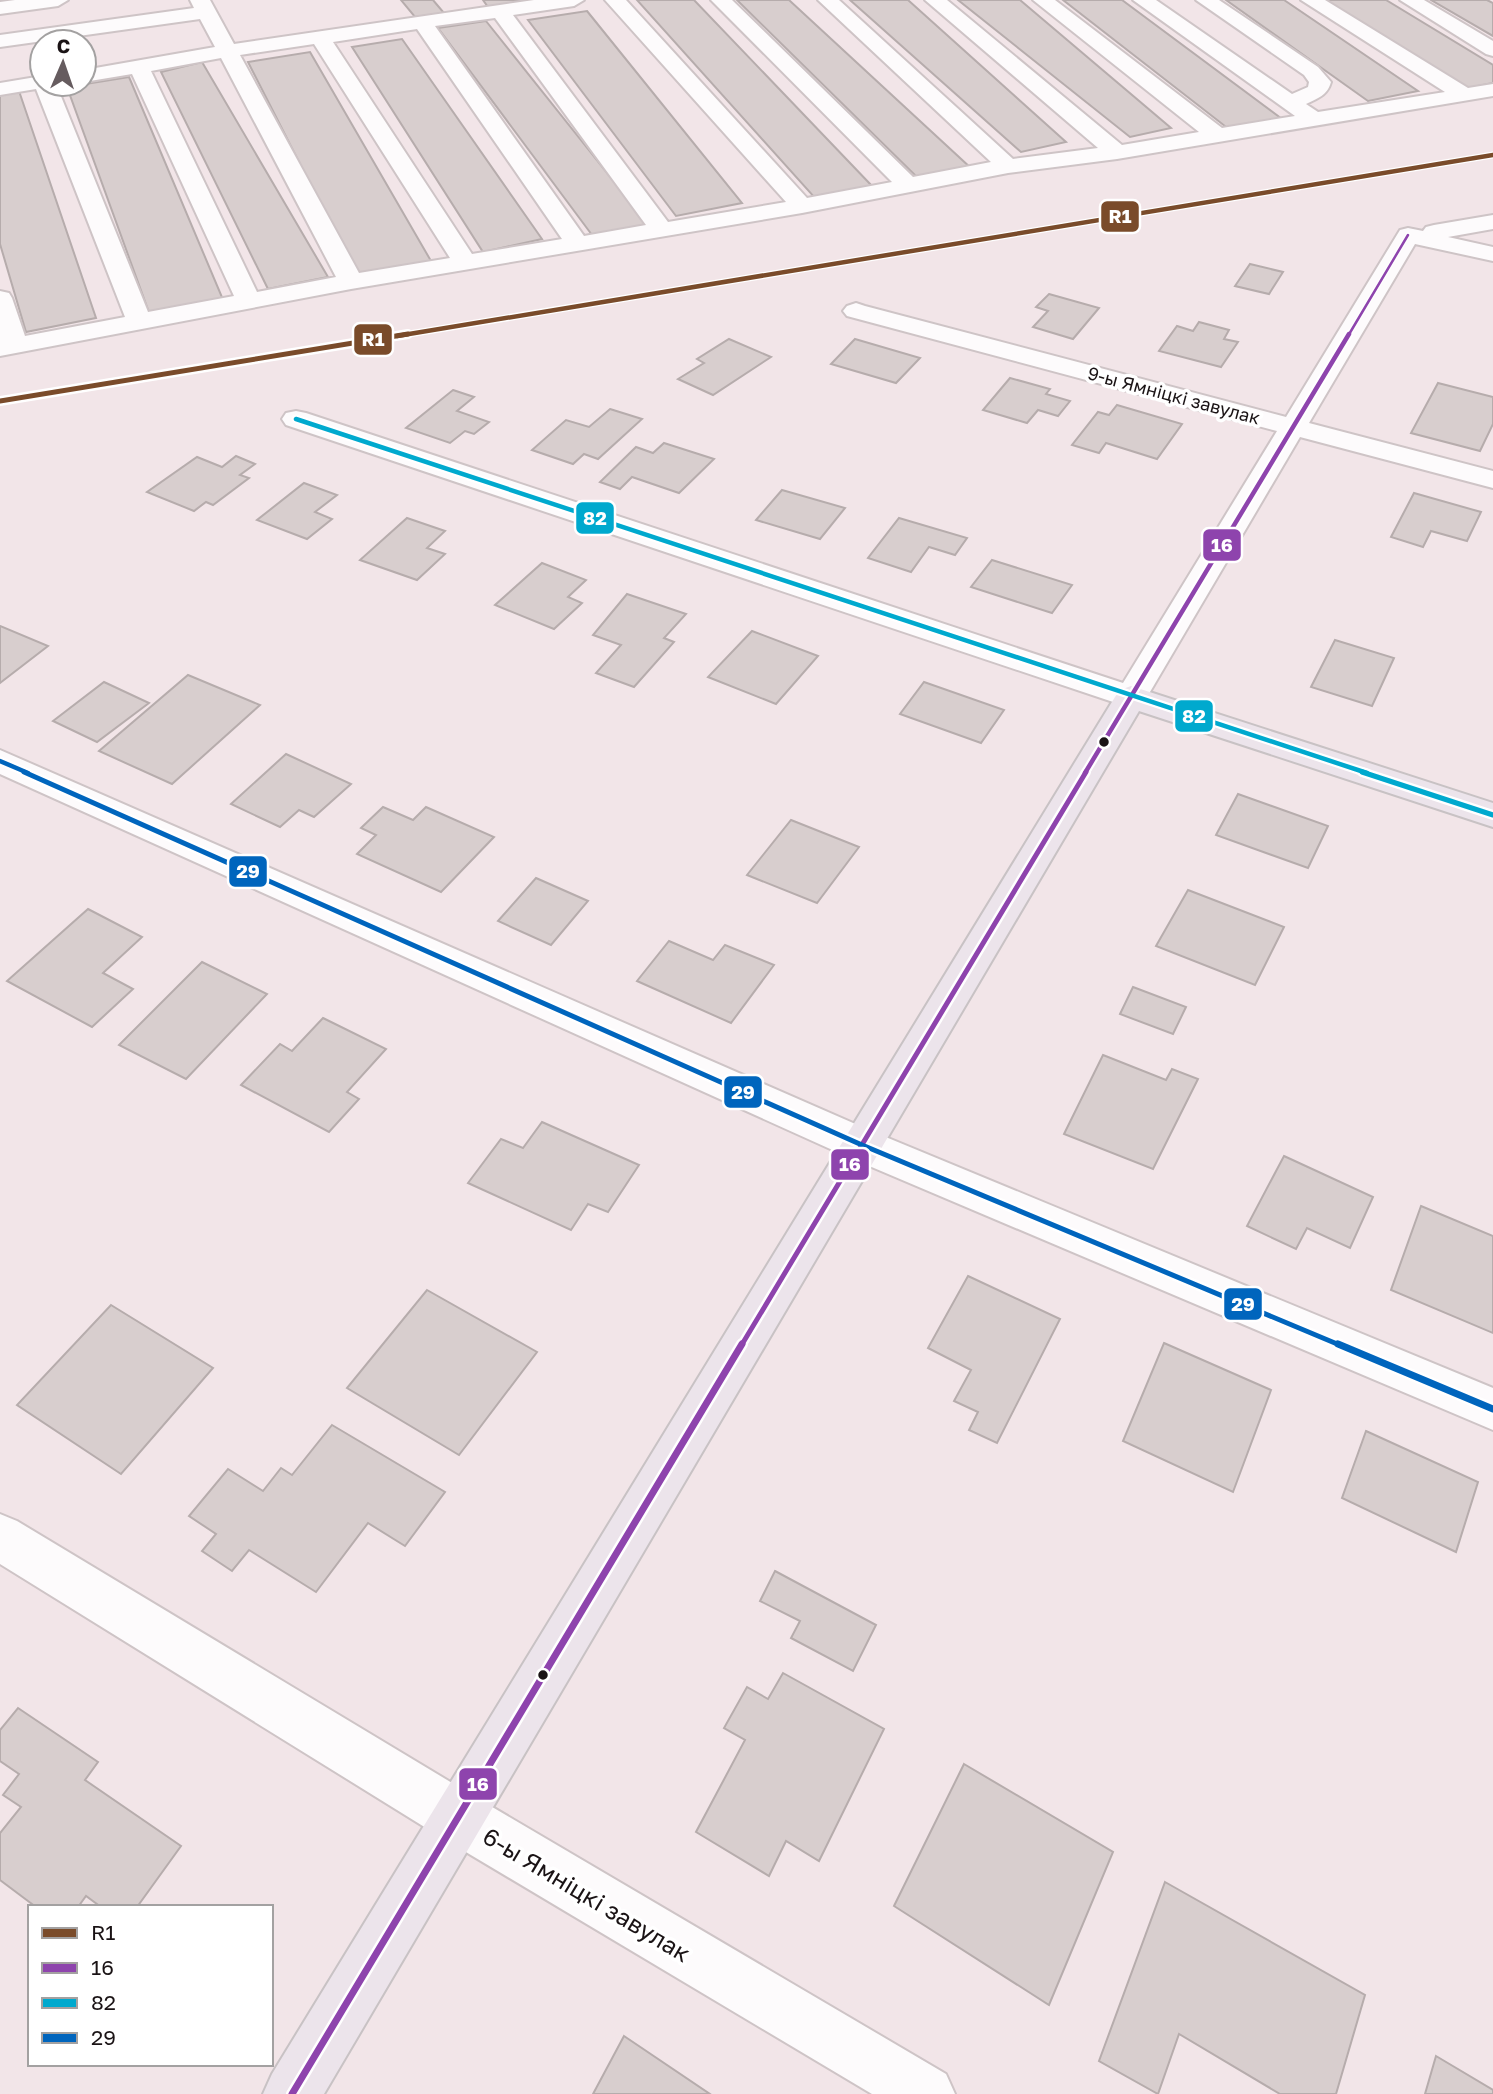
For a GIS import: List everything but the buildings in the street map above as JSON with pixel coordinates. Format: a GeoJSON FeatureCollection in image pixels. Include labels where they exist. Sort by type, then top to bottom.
{"type":"FeatureCollection","features":[{"type":"Feature","properties":{"kind":"main road"},"geometry":{"type":"LineString","coordinates":[[292,2094],[1131,697],[1493,815]]}},
{"type":"Feature","properties":{"kind":"street"},"geometry":{"type":"LineString","coordinates":[[0,8],[58,0]]}},
{"type":"Feature","properties":{"kind":"street"},"geometry":{"type":"LineString","coordinates":[[98,74],[227,51],[422,23],[464,8],[500,11],[568,0]]}},
{"type":"Feature","properties":{"kind":"street"},"geometry":{"type":"LineString","coordinates":[[615,0],[802,206]]}},
{"type":"Feature","properties":{"kind":"street"},"geometry":{"type":"LineString","coordinates":[[721,0],[908,185]]}},
{"type":"Feature","properties":{"kind":"street"},"geometry":{"type":"LineString","coordinates":[[828,0],[1008,166]]}},
{"type":"Feature","properties":{"kind":"street"},"geometry":{"type":"LineString","coordinates":[[935,0],[1117,152]]}},
{"type":"Feature","properties":{"kind":"street"},"geometry":{"type":"LineString","coordinates":[[1043,0],[1217,135]]}},
{"type":"Feature","properties":{"kind":"street"},"geometry":{"type":"LineString","coordinates":[[1143,0],[1313,119]]}},
{"type":"Feature","properties":{"kind":"street"},"geometry":{"type":"LineString","coordinates":[[1206,0],[1311,71],[1320,82],[1318,90],[1290,103]]}},
{"type":"Feature","properties":{"kind":"street"},"geometry":{"type":"LineString","coordinates":[[1311,0],[1462,93]]}},
{"type":"Feature","properties":{"kind":"street"},"geometry":{"type":"LineString","coordinates":[[1410,0],[1493,50]]}},
{"type":"Feature","properties":{"kind":"street"},"geometry":{"type":"LineString","coordinates":[[0,41],[204,6],[351,282]]}},
{"type":"Feature","properties":{"kind":"street"},"geometry":{"type":"LineString","coordinates":[[500,11],[661,229]]}},
{"type":"Feature","properties":{"kind":"street"},"geometry":{"type":"LineString","coordinates":[[422,23],[577,243]]}},
{"type":"Feature","properties":{"kind":"street"},"geometry":{"type":"LineString","coordinates":[[321,39],[466,264]]}},
{"type":"Feature","properties":{"kind":"street"},"geometry":{"type":"LineString","coordinates":[[139,67],[249,301]]}},
{"type":"Feature","properties":{"kind":"street"},"geometry":{"type":"LineString","coordinates":[[0,89],[28,85]]}},
{"type":"Feature","properties":{"kind":"street"},"geometry":{"type":"LineString","coordinates":[[0,298],[8,346],[351,282],[802,206],[1008,166],[1117,152],[1493,90]]}},
{"type":"Feature","properties":{"kind":"street"},"geometry":{"type":"LineString","coordinates":[[50,98],[140,323]]}},
{"type":"Feature","properties":{"kind":"street"},"geometry":{"type":"LineString","coordinates":[[1408,235],[1493,222]]}},
{"type":"Feature","properties":{"kind":"street"},"geometry":{"type":"LineString","coordinates":[[1408,235],[1493,254]]}},
{"type":"Feature","properties":{"kind":"street"},"geometry":{"type":"LineString","coordinates":[[296,419],[1131,697],[1408,235]]}},
{"type":"Feature","properties":{"kind":"street","name":"9-ы Ямніцкі завулак"},"geometry":{"type":"LineString","coordinates":[[856,311],[1493,480]]}},
{"type":"Feature","properties":{"kind":"street"},"geometry":{"type":"LineString","coordinates":[[0,761],[862,1145],[1493,1409]]}},
{"type":"Feature","properties":{"kind":"street","name":"6-ы Ямніцкі завулак"},"geometry":{"type":"LineString","coordinates":[[0,1537],[458,1817],[926,2094]]}},
{"type":"Feature","properties":{"kind":"transit line","name":"R1"},"geometry":{"type":"LineString","coordinates":[[0,401],[1493,155]]}},
{"type":"Feature","properties":{"kind":"transit line","name":"16"},"geometry":{"type":"LineString","coordinates":[[292,2094],[1408,235]]}},
{"type":"Feature","properties":{"kind":"transit line","name":"82"},"geometry":{"type":"LineString","coordinates":[[296,419],[1493,815]]}},
{"type":"Feature","properties":{"kind":"transit line","name":"29"},"geometry":{"type":"LineString","coordinates":[[0,761],[862,1145],[1493,1409]]}}]}
